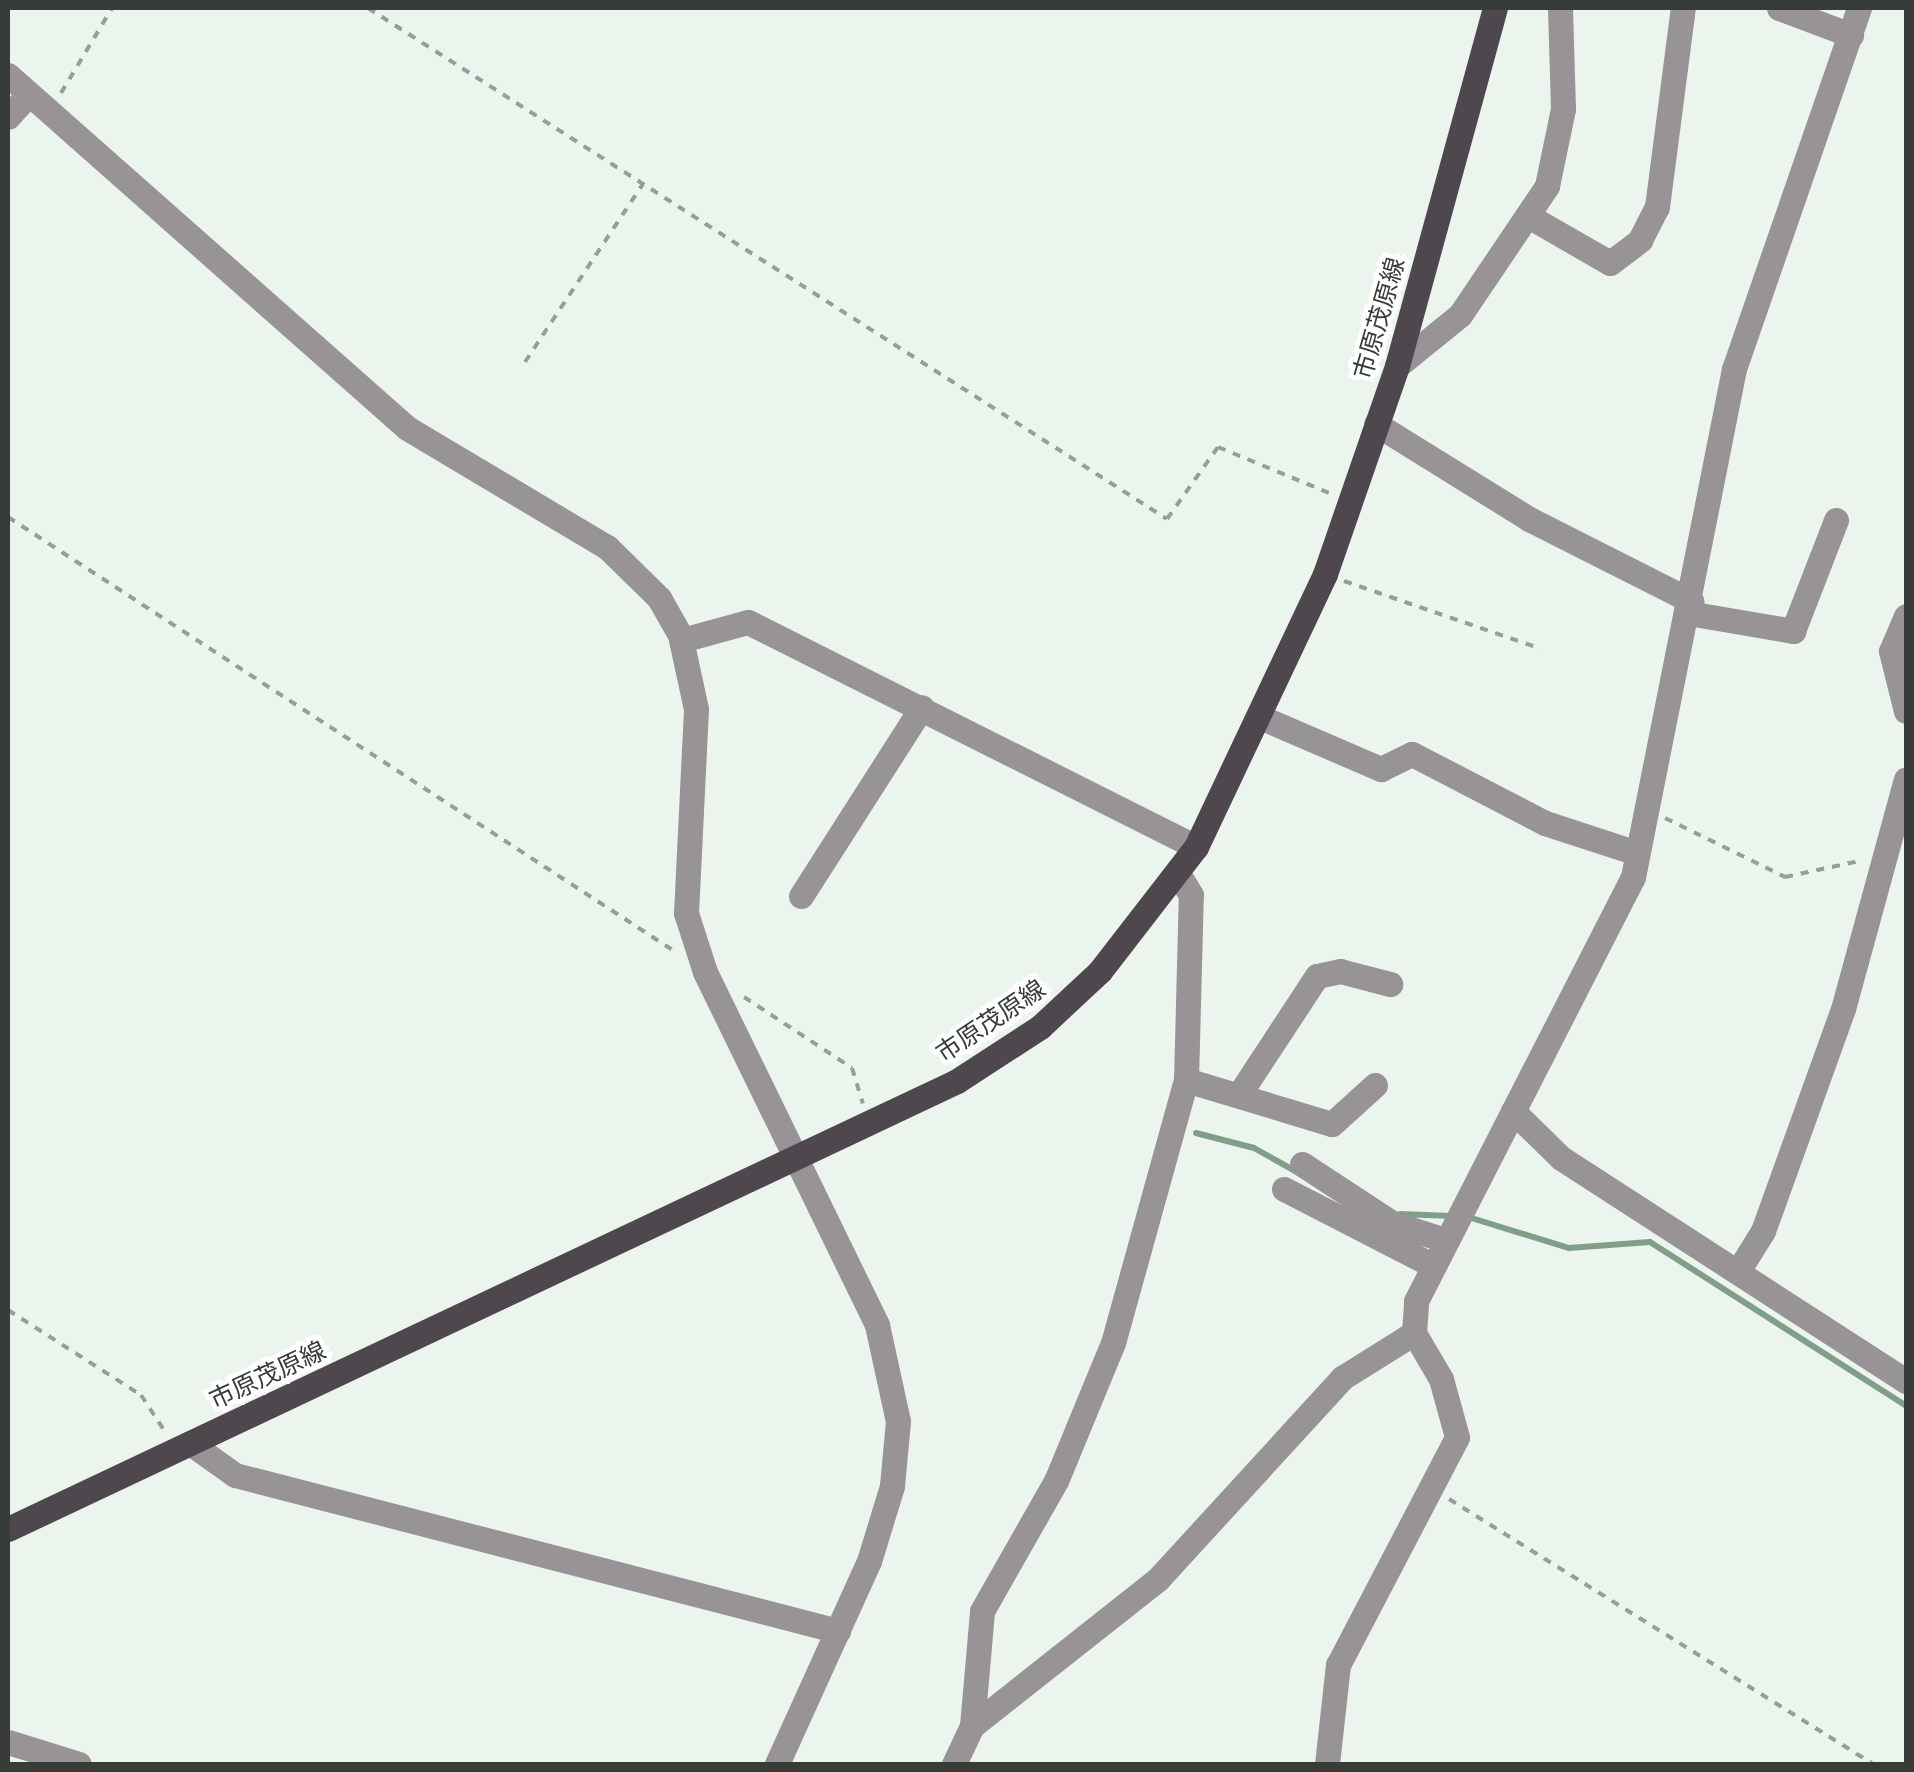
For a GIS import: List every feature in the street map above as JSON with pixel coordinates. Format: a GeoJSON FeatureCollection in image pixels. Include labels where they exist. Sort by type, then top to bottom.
{"type":"FeatureCollection","features":[{"type":"Feature","properties":{"kind":"main road","name":"市原茂原線"},"geometry":{"type":"LineString","coordinates":[[8,1529],[870,1122],[1040,1027],[1127,942],[1179,875],[1196,846],[1325,574],[1397,366],[1495,8]]}},
{"type":"Feature","properties":{"kind":"street"},"geometry":{"type":"LineString","coordinates":[[1397,366],[1460,315],[1547,186],[1564,109],[1560,8]]}},
{"type":"Feature","properties":{"kind":"street"},"geometry":{"type":"LineString","coordinates":[[1530,216],[1610,263],[1640,240],[1656,207],[1683,8]]}},
{"type":"Feature","properties":{"kind":"street"},"geometry":{"type":"LineString","coordinates":[[1779,8],[1851,35]]}},
{"type":"Feature","properties":{"kind":"street"},"geometry":{"type":"LineString","coordinates":[[1327,1764],[1338,1665],[1456,1436],[1441,1379],[1414,1332],[1428,1263],[1612,927],[1638,853],[1734,369],[1858,8]]}},
{"type":"Feature","properties":{"kind":"street"},"geometry":{"type":"LineString","coordinates":[[8,75],[407,428],[608,547],[659,598],[682,640],[696,709],[686,914],[705,972],[877,1326],[898,1421],[883,1522],[778,1764]]}},
{"type":"Feature","properties":{"kind":"street"},"geometry":{"type":"LineString","coordinates":[[8,117],[38,102]]}},
{"type":"Feature","properties":{"kind":"street"},"geometry":{"type":"LineString","coordinates":[[1376,424],[1529,519],[1689,607],[1793,632],[1836,520]]}},
{"type":"Feature","properties":{"kind":"street"},"geometry":{"type":"LineString","coordinates":[[1906,616],[1891,652],[1906,711]]}},
{"type":"Feature","properties":{"kind":"street"},"geometry":{"type":"LineString","coordinates":[[682,640],[748,622],[1196,846]]}},
{"type":"Feature","properties":{"kind":"street"},"geometry":{"type":"LineString","coordinates":[[801,896],[922,707]]}},
{"type":"Feature","properties":{"kind":"street"},"geometry":{"type":"LineString","coordinates":[[1260,717],[1381,769],[1412,754],[1545,823],[1638,853]]}},
{"type":"Feature","properties":{"kind":"street"},"geometry":{"type":"LineString","coordinates":[[1738,1271],[1804,1123],[1906,779]]}},
{"type":"Feature","properties":{"kind":"street"},"geometry":{"type":"LineString","coordinates":[[954,1764],[972,1726],[982,1612],[1056,1481],[1114,1343],[1186,1080],[1190,895],[1179,875]]}},
{"type":"Feature","properties":{"kind":"street"},"geometry":{"type":"LineString","coordinates":[[1240,1093],[1317,976],[1340,971],[1390,984]]}},
{"type":"Feature","properties":{"kind":"street"},"geometry":{"type":"LineString","coordinates":[[1186,1080],[1240,1093],[1304,1118],[1342,1123],[1376,1086]]}},
{"type":"Feature","properties":{"kind":"street"},"geometry":{"type":"LineString","coordinates":[[1513,1111],[1561,1158],[1906,1381]]}},
{"type":"Feature","properties":{"kind":"street"},"geometry":{"type":"LineString","coordinates":[[1304,1118],[1302,1164],[1290,1192],[1428,1263]]}},
{"type":"Feature","properties":{"kind":"street"},"geometry":{"type":"LineString","coordinates":[[1302,1164],[1392,1223],[1442,1239]]}},
{"type":"Feature","properties":{"kind":"street"},"geometry":{"type":"LineString","coordinates":[[972,1726],[1158,1579],[1342,1378],[1414,1332]]}},
{"type":"Feature","properties":{"kind":"street"},"geometry":{"type":"LineString","coordinates":[[184,1446],[234,1475],[838,1631]]}},
{"type":"Feature","properties":{"kind":"street"},"geometry":{"type":"LineString","coordinates":[[10,1749],[79,1764]]}},
{"type":"Feature","properties":{"kind":"path"},"geometry":{"type":"LineString","coordinates":[[38,102],[84,64],[112,8]]}},
{"type":"Feature","properties":{"kind":"path"},"geometry":{"type":"LineString","coordinates":[[368,8],[1167,520],[1218,446],[1352,502]]}},
{"type":"Feature","properties":{"kind":"path"},"geometry":{"type":"LineString","coordinates":[[525,362],[643,184]]}},
{"type":"Feature","properties":{"kind":"path"},"geometry":{"type":"LineString","coordinates":[[8,517],[705,972]]}},
{"type":"Feature","properties":{"kind":"path"},"geometry":{"type":"LineString","coordinates":[[1325,574],[1541,649]]}},
{"type":"Feature","properties":{"kind":"path"},"geometry":{"type":"LineString","coordinates":[[1647,810],[1784,877],[1842,861],[1877,871]]}},
{"type":"Feature","properties":{"kind":"path"},"geometry":{"type":"LineString","coordinates":[[738,993],[852,1068],[870,1122]]}},
{"type":"Feature","properties":{"kind":"path"},"geometry":{"type":"LineString","coordinates":[[8,1310],[141,1395],[184,1446]]}},
{"type":"Feature","properties":{"kind":"path"},"geometry":{"type":"LineString","coordinates":[[1431,1488],[1873,1764]]}},
{"type":"Feature","properties":{"kind":"waterway"},"geometry":{"type":"LineString","coordinates":[[1196,1133],[1254,1148],[1297,1172]]}},
{"type":"Feature","properties":{"kind":"waterway"},"geometry":{"type":"LineString","coordinates":[[1400,1214],[1452,1216]]}},
{"type":"Feature","properties":{"kind":"waterway"},"geometry":{"type":"LineString","coordinates":[[1465,1216],[1569,1248],[1650,1242],[1906,1406]]}}]}
